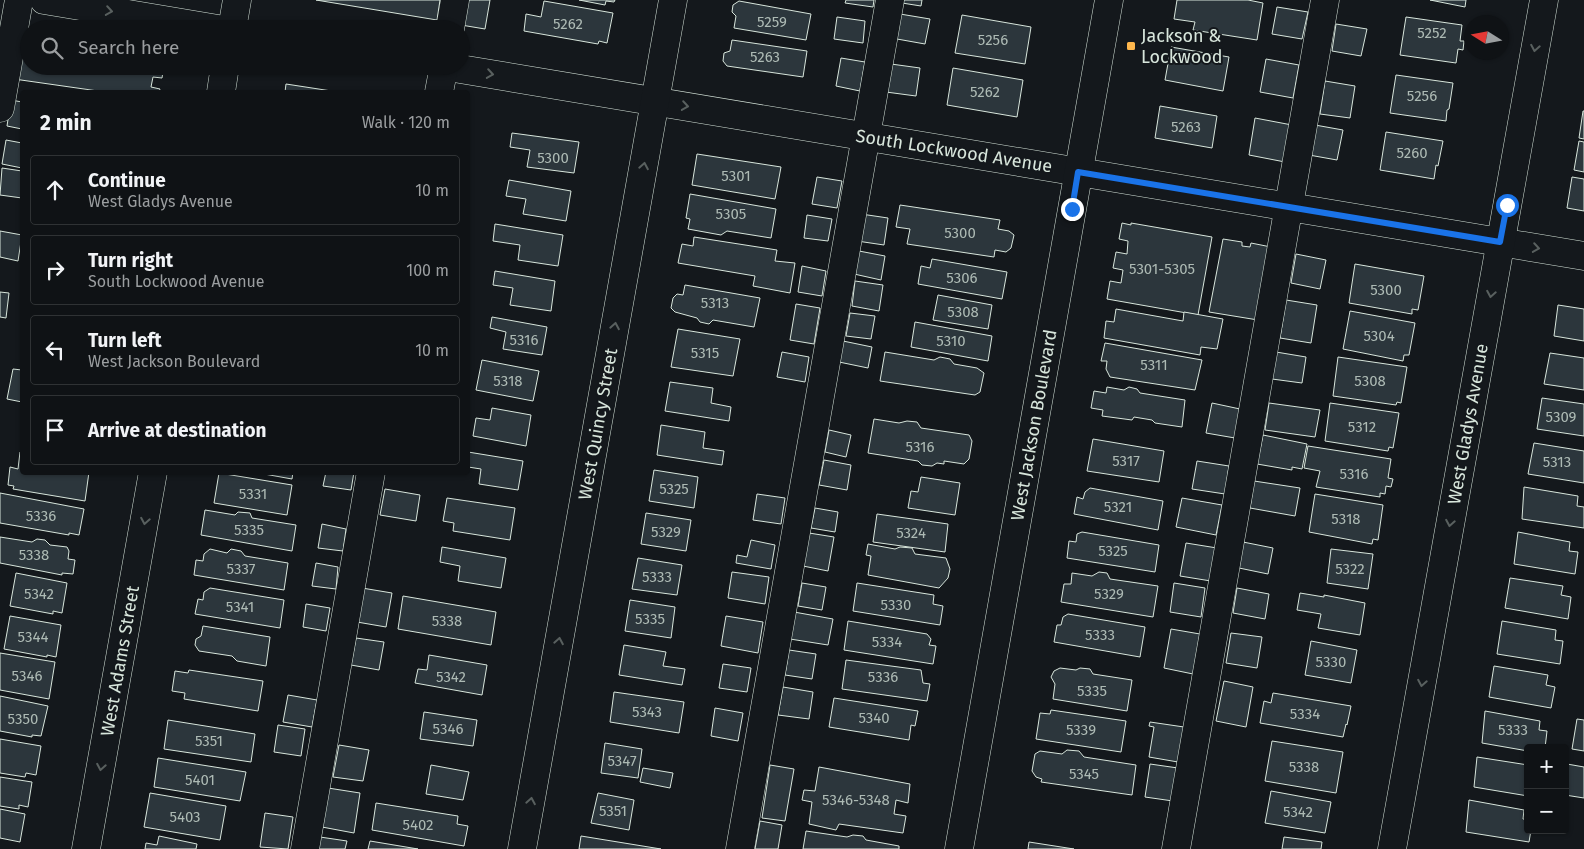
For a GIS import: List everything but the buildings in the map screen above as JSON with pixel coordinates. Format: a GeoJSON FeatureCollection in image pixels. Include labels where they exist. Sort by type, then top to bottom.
{"type":"FeatureCollection","features":[{"type":"Feature","properties":{"kind":"street"},"geometry":{"type":"LineString","coordinates":[[0,108],[19,0]]}},
{"type":"Feature","properties":{"kind":"street"},"geometry":{"type":"LineString","coordinates":[[44,0],[164,20]]}},
{"type":"Feature","properties":{"kind":"street"},"geometry":{"type":"LineString","coordinates":[[234,20],[237,0]]}},
{"type":"Feature","properties":{"kind":"street"},"geometry":{"type":"LineString","coordinates":[[452,20],[455,0]]}},
{"type":"Feature","properties":{"kind":"street","name":"West Quincy Street"},"geometry":{"type":"LineString","coordinates":[[522,849],[673,0]]}},
{"type":"Feature","properties":{"kind":"street"},"geometry":{"type":"LineString","coordinates":[[740,849],[890,0]]}},
{"type":"Feature","properties":{"kind":"street","name":"West Jackson Boulevard"},"geometry":{"type":"LineString","coordinates":[[959,849],[1109,0]]}},
{"type":"Feature","properties":{"kind":"street"},"geometry":{"type":"LineString","coordinates":[[1176,849],[1325,0]]}},
{"type":"Feature","properties":{"kind":"street","name":"West Gladys Avenue"},"geometry":{"type":"LineString","coordinates":[[1392,849],[1544,0]]}},
{"type":"Feature","properties":{"kind":"street","name":"South Lockwood Avenue"},"geometry":{"type":"LineString","coordinates":[[470,71],[1584,256]]}},
{"type":"Feature","properties":{"kind":"street"},"geometry":{"type":"LineString","coordinates":[[221,90],[224,75]]}},
{"type":"Feature","properties":{"kind":"street"},"geometry":{"type":"LineString","coordinates":[[439,90],[442,75]]}},
{"type":"Feature","properties":{"kind":"street","name":"West Adams Street"},"geometry":{"type":"LineString","coordinates":[[86,849],[152,475]]}},
{"type":"Feature","properties":{"kind":"street"},"geometry":{"type":"LineString","coordinates":[[305,849],[371,475]]}},
{"type":"Feature","properties":{"kind":"place","name":"Jackson & Lockwood"},"geometry":{"type":"Point","coordinates":[1131,46]}},
{"type":"Feature","properties":{"kind":"route"},"geometry":{"type":"LineString","coordinates":[[1072,209],[1078,172],[1500,242],[1507,205]]}}]}
